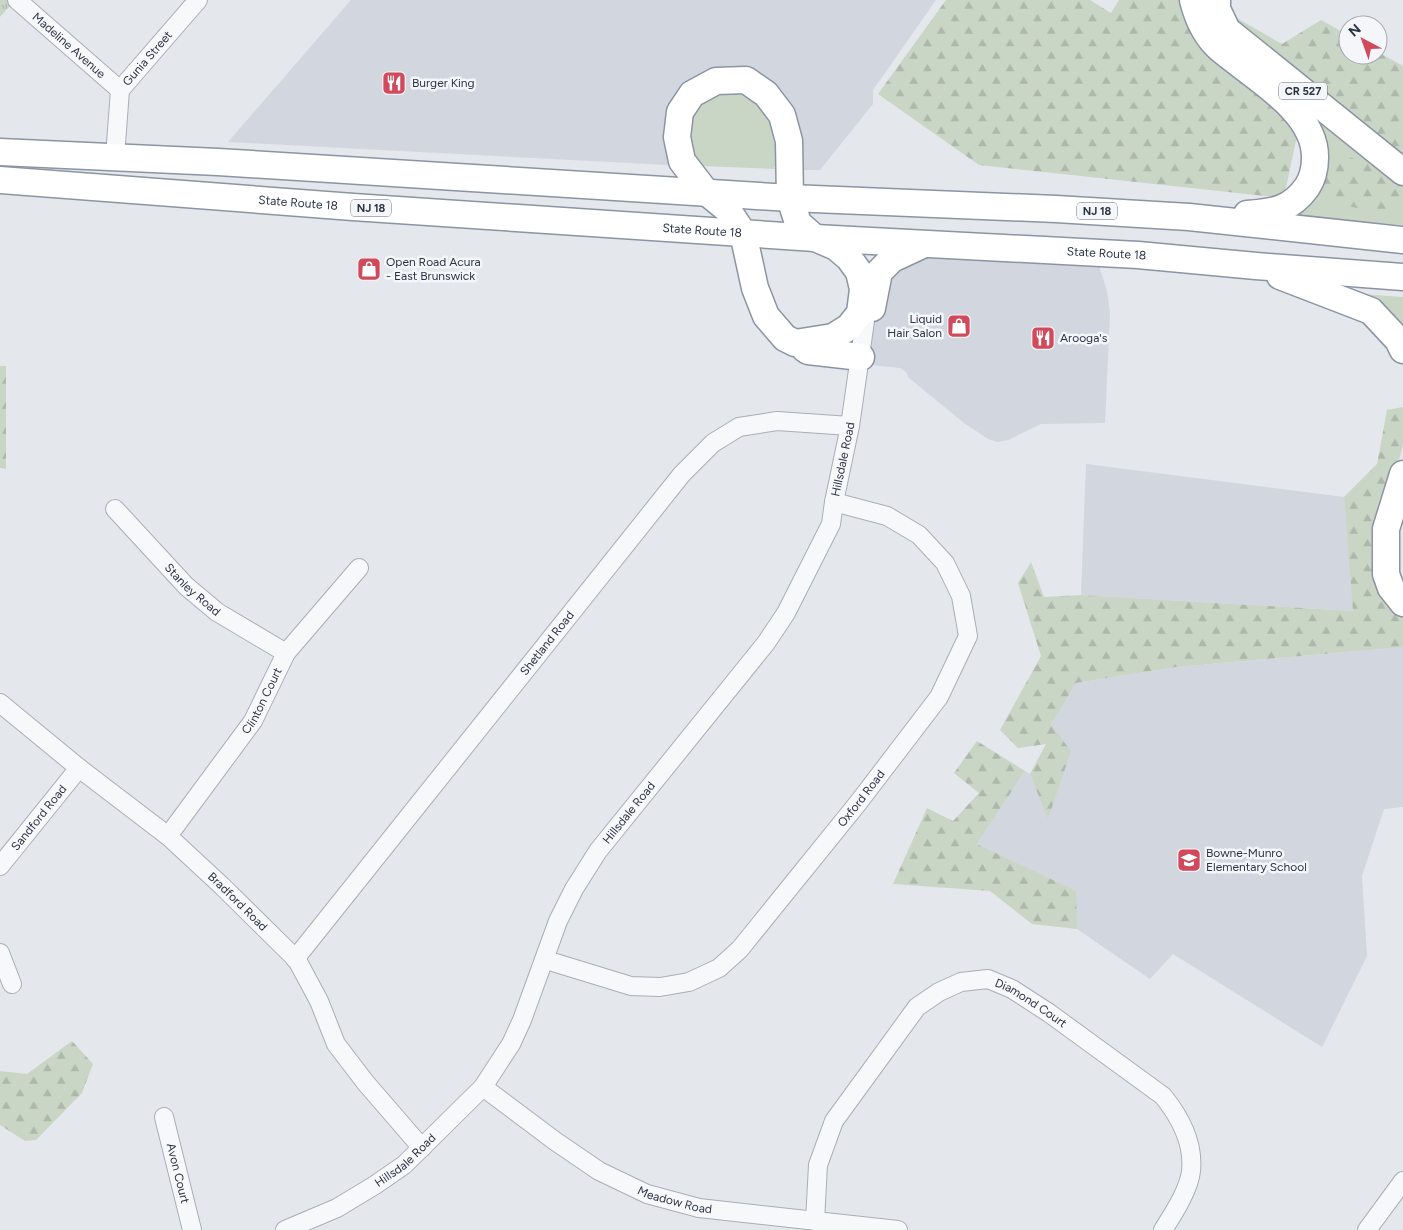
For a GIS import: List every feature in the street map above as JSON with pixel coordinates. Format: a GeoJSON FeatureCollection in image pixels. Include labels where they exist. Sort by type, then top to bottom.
{"type":"FeatureCollection","features":[{"type":"Feature","properties":{"kind":"highway"},"geometry":{"type":"LineString","coordinates":[[1189,217],[1270,212],[1286,206],[1300,197],[1310,182],[1316,158],[1316,150],[1311,134],[1302,119],[1286,103],[1215,44],[1202,24],[1193,0]]}},
{"type":"Feature","properties":{"kind":"highway","name":"CR 527"},"geometry":{"type":"LineString","coordinates":[[1217,0],[1217,9],[1227,30],[1403,172]]}},
{"type":"Feature","properties":{"kind":"highway"},"geometry":{"type":"LineString","coordinates":[[861,357],[808,351],[785,338],[766,316],[755,288],[743,233],[727,210],[705,192],[682,161],[677,137],[680,112],[692,94],[716,81],[746,80],[766,94],[782,116],[788,141],[790,198],[798,223],[815,238],[836,247],[849,258],[859,272],[863,289],[863,317]]}},
{"type":"Feature","properties":{"kind":"highway","name":"NJ 18"},"geometry":{"type":"LineString","coordinates":[[0,152],[115,157],[790,198],[1056,209],[1189,217],[1403,240]]}},
{"type":"Feature","properties":{"kind":"highway","name":"State Route 18"},"geometry":{"type":"LineString","coordinates":[[0,180],[353,207],[815,238],[1138,255],[1403,277]]}},
{"type":"Feature","properties":{"kind":"highway"},"geometry":{"type":"LineString","coordinates":[[795,343],[833,337],[850,327],[872,309],[879,272],[892,259],[923,245]]}},
{"type":"Feature","properties":{"kind":"highway"},"geometry":{"type":"LineString","coordinates":[[1256,266],[1371,311],[1398,340],[1403,350]]}},
{"type":"Feature","properties":{"kind":"highway"},"geometry":{"type":"LineString","coordinates":[[1403,474],[1386,528],[1386,574],[1391,588],[1403,602]]}},
{"type":"Feature","properties":{"kind":"street","name":"Madeline Avenue"},"geometry":{"type":"LineString","coordinates":[[17,0],[120,90]]}},
{"type":"Feature","properties":{"kind":"street","name":"Gunia Street"},"geometry":{"type":"LineString","coordinates":[[115,157],[120,90],[198,0]]}},
{"type":"Feature","properties":{"kind":"street","name":"Hillsdale Road"},"geometry":{"type":"LineString","coordinates":[[285,1230],[337,1208],[375,1186],[404,1165],[483,1087],[518,1028],[546,960],[562,913],[574,889],[598,851],[766,643],[786,613],[831,524],[861,357],[863,317]]}},
{"type":"Feature","properties":{"kind":"street","name":"Shetland Road"},"geometry":{"type":"LineString","coordinates":[[295,959],[682,474],[713,443],[739,428],[777,421],[850,426]]}},
{"type":"Feature","properties":{"kind":"street","name":"Oxford Road"},"geometry":{"type":"LineString","coordinates":[[546,960],[631,986],[660,987],[689,982],[719,968],[740,949],[858,803],[939,697],[968,636],[961,596],[945,563],[919,535],[887,516],[834,502]]}},
{"type":"Feature","properties":{"kind":"street","name":"Stanley Road"},"geometry":{"type":"LineString","coordinates":[[115,509],[186,586],[211,607],[286,653]]}},
{"type":"Feature","properties":{"kind":"street","name":"Clinton Court"},"geometry":{"type":"LineString","coordinates":[[168,836],[253,721],[286,653],[359,568]]}},
{"type":"Feature","properties":{"kind":"street","name":"Bradford Road"},"geometry":{"type":"LineString","coordinates":[[0,703],[79,768],[168,836],[228,892],[295,959],[319,1001],[336,1044],[365,1082],[422,1148]]}},
{"type":"Feature","properties":{"kind":"street","name":"Sandford Road"},"geometry":{"type":"LineString","coordinates":[[0,866],[79,768]]}},
{"type":"Feature","properties":{"kind":"street"},"geometry":{"type":"LineString","coordinates":[[0,953],[12,984]]}},
{"type":"Feature","properties":{"kind":"street","name":"Diamond Court"},"geometry":{"type":"LineString","coordinates":[[815,1221],[818,1165],[834,1121],[917,1008],[939,992],[961,982],[988,979],[1012,989],[1049,1013],[1163,1096],[1174,1110],[1186,1132],[1190,1150],[1191,1172],[1179,1204],[1163,1230]]}},
{"type":"Feature","properties":{"kind":"street","name":"Meadow Road"},"geometry":{"type":"LineString","coordinates":[[483,1087],[555,1141],[599,1171],[647,1194],[699,1208],[898,1230]]}},
{"type":"Feature","properties":{"kind":"street","name":"Avon Court"},"geometry":{"type":"LineString","coordinates":[[164,1116],[192,1230]]}},
{"type":"Feature","properties":{"kind":"street"},"geometry":{"type":"LineString","coordinates":[[1367,1230],[1403,1181]]}},
{"type":"Feature","properties":{"kind":"shaded area"},"geometry":{"type":"Polygon","coordinates":[[[351,0],[936,0],[873,90],[873,104],[820,170],[803,170],[795,132],[751,72],[707,69],[676,92],[663,128],[668,165],[228,142],[351,0]]]}},
{"type":"Feature","properties":{"kind":"shaded area"},"geometry":{"type":"Polygon","coordinates":[[[923,245],[1095,253],[1107,291],[1110,313],[1105,423],[1041,424],[1008,440],[998,442],[988,439],[964,423],[909,378],[906,372],[900,368],[860,364],[876,281],[923,245]]]}},
{"type":"Feature","properties":{"kind":"shaded area"},"geometry":{"type":"Polygon","coordinates":[[[1086,464],[1344,497],[1354,611],[1081,595],[1086,464]]]}},
{"type":"Feature","properties":{"kind":"shaded area","name":"Bowne-Munro Elementary School"},"geometry":{"type":"Polygon","coordinates":[[[1403,647],[1403,807],[1384,809],[1362,876],[1367,956],[1322,1047],[1173,954],[1150,979],[1077,929],[1075,891],[977,844],[1025,771],[1030,774],[1049,818],[1051,725],[1076,683],[1176,667],[1403,647]]]}},
{"type":"Feature","properties":{"kind":"green space"},"geometry":{"type":"Polygon","coordinates":[[[0,0],[15,0],[0,17],[0,0]]]}},
{"type":"Feature","properties":{"kind":"green space"},"geometry":{"type":"Polygon","coordinates":[[[946,0],[1090,0],[1111,13],[1119,0],[1205,0],[1282,44],[1321,20],[1338,29],[1338,65],[1388,65],[1388,58],[1403,66],[1403,156],[1359,118],[1297,136],[1284,197],[979,165],[878,94],[946,0]]]}},
{"type":"Feature","properties":{"kind":"green space"},"geometry":{"type":"Polygon","coordinates":[[[731,90],[751,95],[766,108],[776,136],[780,166],[774,167],[775,169],[702,166],[692,157],[689,118],[707,98],[717,93],[731,90]]]}},
{"type":"Feature","properties":{"kind":"green space"},"geometry":{"type":"Polygon","coordinates":[[[1321,119],[1403,186],[1403,225],[1286,216],[1321,119]]]}},
{"type":"Feature","properties":{"kind":"green space"},"geometry":{"type":"Polygon","coordinates":[[[1333,151],[1374,166],[1403,197],[1403,203],[1378,213],[1323,200],[1322,188],[1333,151]]]}},
{"type":"Feature","properties":{"kind":"green space"},"geometry":{"type":"Polygon","coordinates":[[[1361,294],[1403,297],[1403,333],[1361,294]]]}},
{"type":"Feature","properties":{"kind":"green space"},"geometry":{"type":"Polygon","coordinates":[[[0,366],[6,366],[6,469],[0,468],[0,366]]]}},
{"type":"Feature","properties":{"kind":"green space"},"geometry":{"type":"Polygon","coordinates":[[[1403,407],[1403,445],[1379,535],[1385,595],[1403,616],[1403,647],[1176,667],[1076,683],[1051,725],[1071,751],[1048,819],[1030,774],[1046,744],[1018,748],[1000,730],[1041,656],[1018,583],[1031,562],[1044,597],[1081,595],[1353,611],[1344,497],[1377,464],[1387,410],[1403,407]]]}},
{"type":"Feature","properties":{"kind":"green space"},"geometry":{"type":"Polygon","coordinates":[[[977,741],[1025,771],[977,844],[1076,891],[1077,929],[1032,924],[990,891],[893,884],[927,808],[953,821],[979,793],[954,773],[977,741]]]}},
{"type":"Feature","properties":{"kind":"green space"},"geometry":{"type":"Polygon","coordinates":[[[72,1041],[93,1064],[82,1093],[36,1140],[25,1141],[0,1125],[0,1071],[27,1074],[72,1041]]]}},
{"type":"Feature","properties":{"kind":"place","name":"Burger King"},"geometry":{"type":"Point","coordinates":[394,83]}},
{"type":"Feature","properties":{"kind":"place","name":"Open Road Acura - East Brunswick"},"geometry":{"type":"Point","coordinates":[369,269]}},
{"type":"Feature","properties":{"kind":"place","name":"Liquid Hair Salon"},"geometry":{"type":"Point","coordinates":[959,326]}},
{"type":"Feature","properties":{"kind":"place","name":"Arooga's"},"geometry":{"type":"Point","coordinates":[1043,338]}},
{"type":"Feature","properties":{"kind":"place","name":"Bowne-Munro Elementary School"},"geometry":{"type":"Point","coordinates":[1189,860]}}]}
